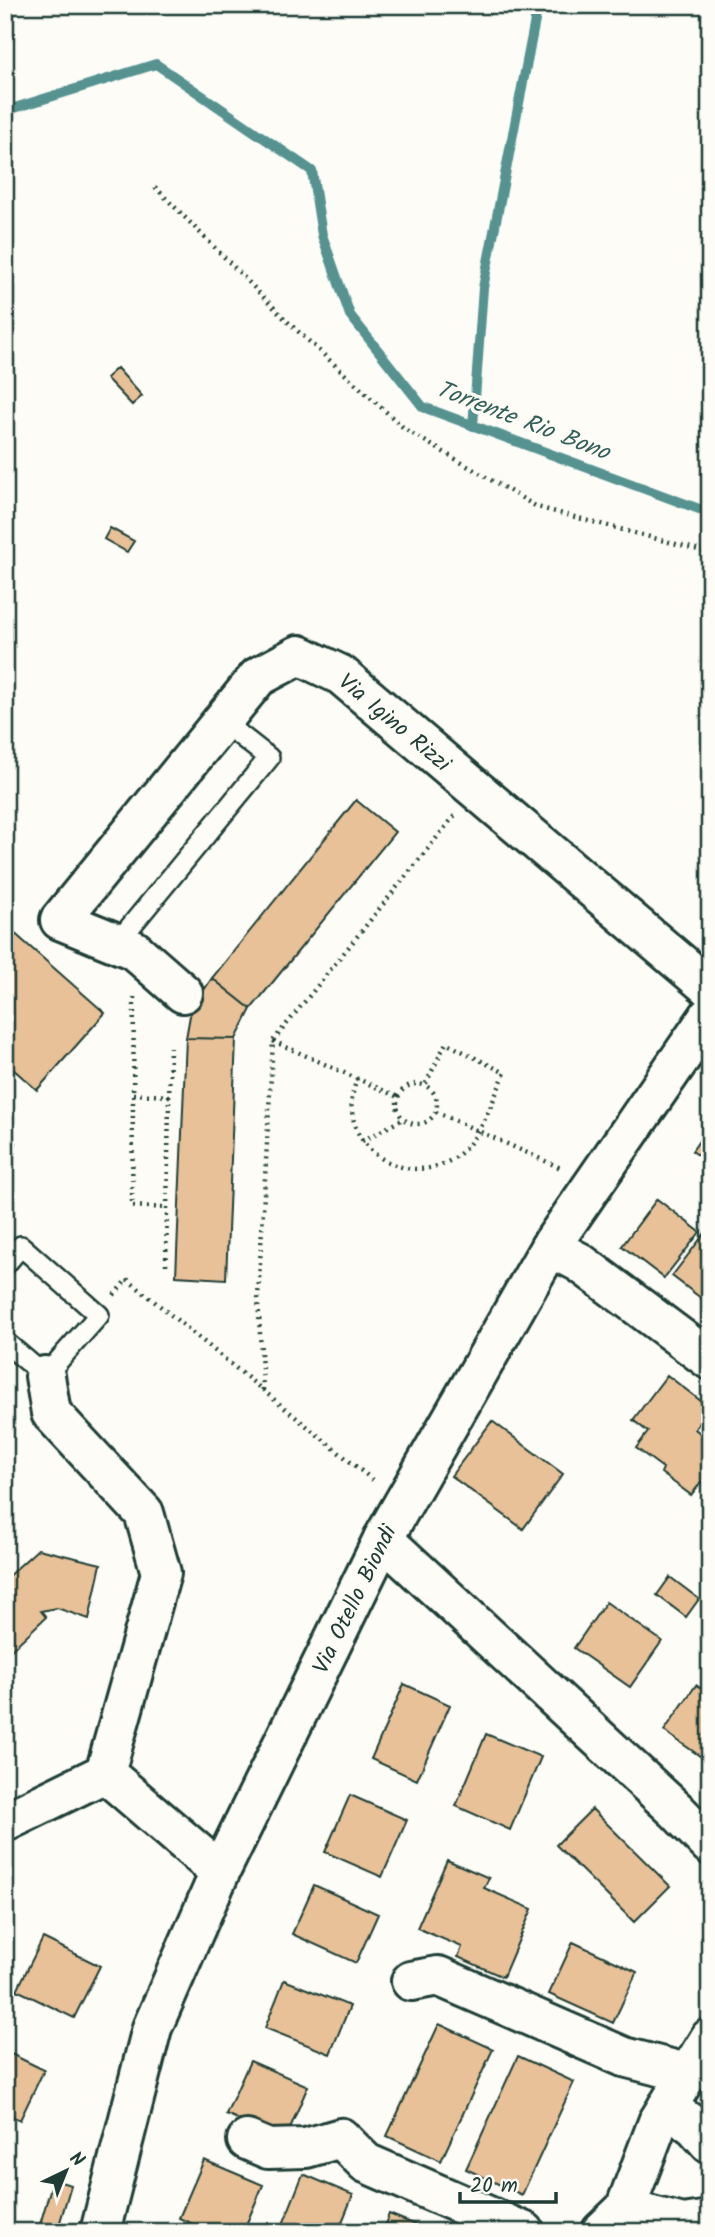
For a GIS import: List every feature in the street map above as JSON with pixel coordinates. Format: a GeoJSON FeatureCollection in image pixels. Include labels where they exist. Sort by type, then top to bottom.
{"type":"FeatureCollection","features":[{"type":"Feature","properties":{"kind":"street","name":"Via Igino Rizzi"},"geometry":{"type":"LineString","coordinates":[[183,993],[126,947],[60,920],[258,677],[299,655],[341,675],[710,988]]}},
{"type":"Feature","properties":{"kind":"street","name":"Via Otello Biondi"},"geometry":{"type":"LineString","coordinates":[[100,2232],[152,2028],[220,1872],[383,1539],[550,1247],[710,1014]]}},
{"type":"Feature","properties":{"kind":"street"},"geometry":{"type":"LineString","coordinates":[[550,1247],[579,1262],[710,1360]]}},
{"type":"Feature","properties":{"kind":"street"},"geometry":{"type":"LineString","coordinates":[[5,1822],[105,1773],[161,1573],[144,1513],[51,1413],[45,1376]]}},
{"type":"Feature","properties":{"kind":"street"},"geometry":{"type":"LineString","coordinates":[[383,1539],[676,1810],[710,1845]]}},
{"type":"Feature","properties":{"kind":"street"},"geometry":{"type":"LineString","coordinates":[[105,1773],[220,1872]]}},
{"type":"Feature","properties":{"kind":"street"},"geometry":{"type":"LineString","coordinates":[[411,1981],[438,1976],[624,2057],[686,2073]]}},
{"type":"Feature","properties":{"kind":"street"},"geometry":{"type":"LineString","coordinates":[[710,2038],[658,2122],[613,2220],[682,2224],[710,2220]]}},
{"type":"Feature","properties":{"kind":"street"},"geometry":{"type":"LineString","coordinates":[[667,2107],[694,2126],[710,2144]]}},
{"type":"Feature","properties":{"kind":"street"},"geometry":{"type":"LineString","coordinates":[[247,2140],[268,2148],[306,2148],[341,2138],[366,2163],[525,2232]]}},
{"type":"Feature","properties":{"kind":"lane"},"geometry":{"type":"LineString","coordinates":[[126,947],[269,758],[222,721]]}},
{"type":"Feature","properties":{"kind":"lane"},"geometry":{"type":"LineString","coordinates":[[5,1265],[21,1246],[99,1315],[45,1376],[5,1342]]}},
{"type":"Feature","properties":{"kind":"path"},"geometry":{"type":"LineString","coordinates":[[155,187],[290,324],[406,430],[537,507],[710,553]]}},
{"type":"Feature","properties":{"kind":"path"},"geometry":{"type":"LineString","coordinates":[[263,1390],[258,1297],[272,1041],[476,790]]}},
{"type":"Feature","properties":{"kind":"path"},"geometry":{"type":"LineString","coordinates":[[126,947],[133,1094],[132,1206],[167,1208]]}},
{"type":"Feature","properties":{"kind":"path"},"geometry":{"type":"LineString","coordinates":[[272,1041],[398,1097]]}},
{"type":"Feature","properties":{"kind":"path"},"geometry":{"type":"LineString","coordinates":[[357,1078],[352,1094],[355,1126],[373,1153],[402,1168],[432,1168],[459,1155],[477,1130],[505,1073],[446,1043],[425,1085]]}},
{"type":"Feature","properties":{"kind":"path"},"geometry":{"type":"LineString","coordinates":[[166,1265],[170,1047]]}},
{"type":"Feature","properties":{"kind":"path"},"geometry":{"type":"LineString","coordinates":[[409,1085],[425,1085],[437,1096],[436,1112],[432,1119],[417,1125],[403,1119],[398,1112],[398,1097],[409,1085]]}},
{"type":"Feature","properties":{"kind":"path"},"geometry":{"type":"LineString","coordinates":[[133,1094],[170,1096]]}},
{"type":"Feature","properties":{"kind":"path"},"geometry":{"type":"LineString","coordinates":[[436,1112],[595,1182]]}},
{"type":"Feature","properties":{"kind":"path"},"geometry":{"type":"LineString","coordinates":[[362,1140],[403,1119]]}},
{"type":"Feature","properties":{"kind":"path"},"geometry":{"type":"LineString","coordinates":[[99,1315],[127,1279],[402,1504]]}},
{"type":"Feature","properties":{"kind":"building"},"geometry":{"type":"Polygon","coordinates":[[[117,368],[142,396],[132,405],[106,378],[117,368]]]}},
{"type":"Feature","properties":{"kind":"building"},"geometry":{"type":"Polygon","coordinates":[[[110,528],[134,541],[127,552],[104,539],[110,528]]]}},
{"type":"Feature","properties":{"kind":"building"},"geometry":{"type":"Polygon","coordinates":[[[356,800],[395,832],[251,1009],[212,978],[356,800]]]}},
{"type":"Feature","properties":{"kind":"building"},"geometry":{"type":"Polygon","coordinates":[[[12,931],[105,1013],[37,1090],[5,1062],[5,939],[12,931]]]}},
{"type":"Feature","properties":{"kind":"building"},"geometry":{"type":"Polygon","coordinates":[[[212,978],[251,1009],[236,1039],[186,1038],[191,1010],[212,978]]]}},
{"type":"Feature","properties":{"kind":"building"},"geometry":{"type":"Polygon","coordinates":[[[186,1038],[236,1039],[226,1279],[176,1276],[186,1038]]]}},
{"type":"Feature","properties":{"kind":"building"},"geometry":{"type":"Polygon","coordinates":[[[710,1125],[710,1163],[692,1151],[710,1125]]]}},
{"type":"Feature","properties":{"kind":"building"},"geometry":{"type":"Polygon","coordinates":[[[5,1133],[16,1143],[5,1155],[5,1133]]]}},
{"type":"Feature","properties":{"kind":"building"},"geometry":{"type":"Polygon","coordinates":[[[657,1199],[700,1232],[664,1278],[622,1246],[657,1199]]]}},
{"type":"Feature","properties":{"kind":"building"},"geometry":{"type":"Polygon","coordinates":[[[708,1229],[710,1230],[710,1305],[672,1276],[708,1229]]]}},
{"type":"Feature","properties":{"kind":"building"},"geometry":{"type":"Polygon","coordinates":[[[667,1375],[710,1408],[695,1429],[710,1441],[710,1471],[691,1495],[661,1473],[663,1468],[636,1448],[648,1432],[633,1420],[667,1375]]]}},
{"type":"Feature","properties":{"kind":"building"},"geometry":{"type":"Polygon","coordinates":[[[492,1421],[563,1474],[523,1529],[451,1476],[492,1421]]]}},
{"type":"Feature","properties":{"kind":"building"},"geometry":{"type":"Polygon","coordinates":[[[38,1549],[101,1564],[89,1619],[57,1608],[41,1611],[46,1617],[5,1656],[5,1579],[38,1549]]]}},
{"type":"Feature","properties":{"kind":"building"},"geometry":{"type":"Polygon","coordinates":[[[670,1577],[699,1599],[686,1617],[657,1595],[670,1577]]]}},
{"type":"Feature","properties":{"kind":"building"},"geometry":{"type":"Polygon","coordinates":[[[606,1602],[662,1641],[630,1687],[574,1648],[606,1602]]]}},
{"type":"Feature","properties":{"kind":"building"},"geometry":{"type":"Polygon","coordinates":[[[404,1684],[450,1705],[417,1780],[371,1759],[404,1684]]]}},
{"type":"Feature","properties":{"kind":"building"},"geometry":{"type":"Polygon","coordinates":[[[696,1685],[710,1694],[710,1763],[664,1731],[696,1685]]]}},
{"type":"Feature","properties":{"kind":"building"},"geometry":{"type":"Polygon","coordinates":[[[486,1734],[541,1757],[510,1830],[456,1806],[486,1734]]]}},
{"type":"Feature","properties":{"kind":"building"},"geometry":{"type":"Polygon","coordinates":[[[350,1795],[407,1820],[382,1877],[325,1852],[350,1795]]]}},
{"type":"Feature","properties":{"kind":"building"},"geometry":{"type":"Polygon","coordinates":[[[592,1809],[670,1886],[634,1922],[556,1845],[592,1809]]]}},
{"type":"Feature","properties":{"kind":"building"},"geometry":{"type":"Polygon","coordinates":[[[447,1860],[489,1878],[484,1888],[532,1909],[503,1977],[458,1957],[462,1947],[417,1928],[447,1860]]]}},
{"type":"Feature","properties":{"kind":"building"},"geometry":{"type":"Polygon","coordinates":[[[314,1885],[378,1914],[356,1963],[292,1934],[314,1885]]]}},
{"type":"Feature","properties":{"kind":"building"},"geometry":{"type":"Polygon","coordinates":[[[43,1938],[100,1966],[74,2018],[17,1990],[43,1938]]]}},
{"type":"Feature","properties":{"kind":"building"},"geometry":{"type":"Polygon","coordinates":[[[573,1942],[637,1972],[613,2023],[549,1994],[573,1942]]]}},
{"type":"Feature","properties":{"kind":"building"},"geometry":{"type":"Polygon","coordinates":[[[284,1980],[350,2006],[330,2054],[265,2028],[284,1980]]]}},
{"type":"Feature","properties":{"kind":"building"},"geometry":{"type":"Polygon","coordinates":[[[439,2024],[493,2049],[441,2161],[387,2136],[439,2024]]]}},
{"type":"Feature","properties":{"kind":"building"},"geometry":{"type":"Polygon","coordinates":[[[5,2051],[44,2070],[20,2120],[5,2113],[5,2051]]]}},
{"type":"Feature","properties":{"kind":"building"},"geometry":{"type":"Polygon","coordinates":[[[518,2056],[574,2082],[522,2195],[466,2169],[518,2056]]]}},
{"type":"Feature","properties":{"kind":"building"},"geometry":{"type":"Polygon","coordinates":[[[250,2061],[308,2086],[285,2140],[226,2114],[250,2061]]]}},
{"type":"Feature","properties":{"kind":"building"},"geometry":{"type":"Polygon","coordinates":[[[204,2160],[263,2185],[243,2232],[211,2232],[179,2218],[204,2160]]]}},
{"type":"Feature","properties":{"kind":"building"},"geometry":{"type":"Polygon","coordinates":[[[303,2174],[353,2195],[338,2232],[280,2232],[303,2174]]]}},
{"type":"Feature","properties":{"kind":"building"},"geometry":{"type":"Polygon","coordinates":[[[53,2180],[71,2185],[57,2232],[39,2228],[53,2180]]]}},
{"type":"Feature","properties":{"kind":"building"},"geometry":{"type":"Polygon","coordinates":[[[389,2214],[433,2232],[382,2232],[389,2214]]]}},
{"type":"Feature","properties":{"kind":"waterway"},"geometry":{"type":"LineString","coordinates":[[473,426],[483,288],[538,5]]}},
{"type":"Feature","properties":{"kind":"waterway","name":"Torrente Rio Bono"},"geometry":{"type":"LineString","coordinates":[[5,111],[156,64],[312,171],[322,235],[350,315],[423,407],[710,513]]}}]}
